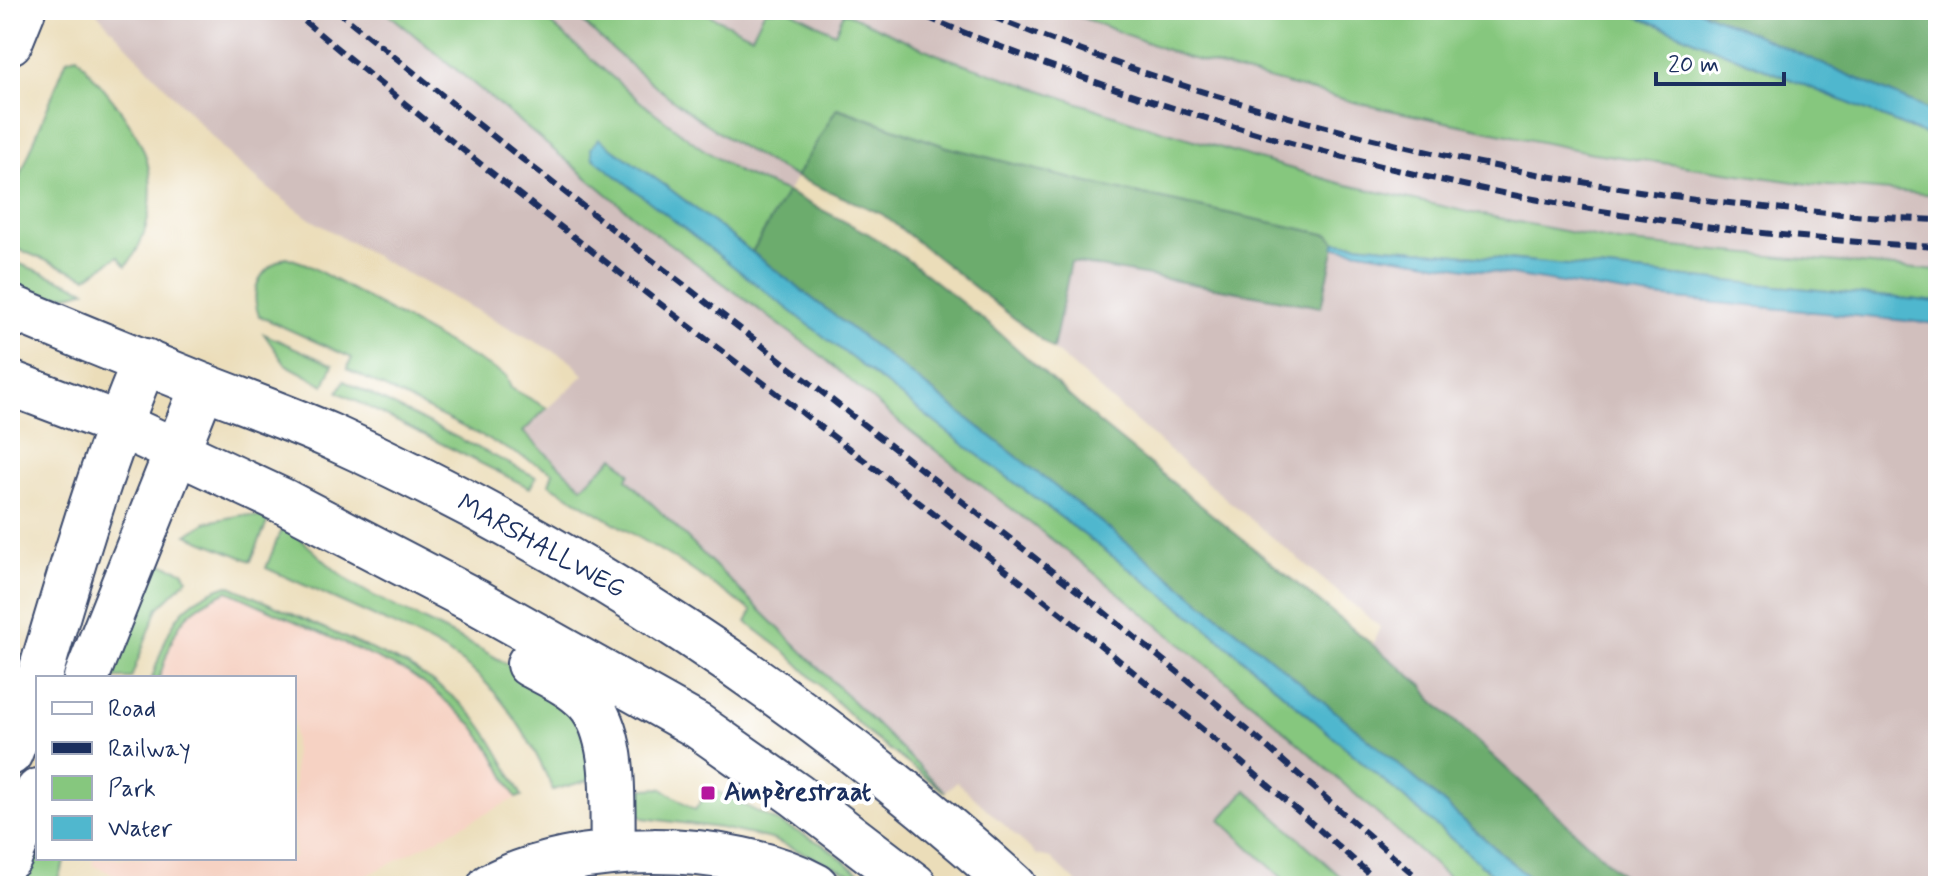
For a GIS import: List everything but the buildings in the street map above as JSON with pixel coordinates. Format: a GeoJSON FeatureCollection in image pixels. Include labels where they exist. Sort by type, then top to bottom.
{"type":"FeatureCollection","features":[{"type":"Feature","properties":{"kind":"main road"},"geometry":{"type":"LineString","coordinates":[[10,42],[23,10]]}},
{"type":"Feature","properties":{"kind":"main road","name":"MARSHALLWEG"},"geometry":{"type":"LineString","coordinates":[[10,307],[331,436],[481,511],[601,578],[806,715],[892,781],[1014,886]]}},
{"type":"Feature","properties":{"kind":"main road"},"geometry":{"type":"LineString","coordinates":[[39,676],[89,509],[118,424],[145,361]]}},
{"type":"Feature","properties":{"kind":"main road"},"geometry":{"type":"LineString","coordinates":[[10,383],[118,424],[285,502],[477,602],[698,726],[796,795],[915,886]]}},
{"type":"Feature","properties":{"kind":"main road"},"geometry":{"type":"LineString","coordinates":[[87,676],[203,386]]}},
{"type":"Feature","properties":{"kind":"main road"},"geometry":{"type":"LineString","coordinates":[[477,602],[514,656],[571,688],[587,701],[599,717],[609,751],[613,852]]}},
{"type":"Feature","properties":{"kind":"main road"},"geometry":{"type":"LineString","coordinates":[[10,753],[36,685]]}},
{"type":"Feature","properties":{"kind":"main road"},"geometry":{"type":"LineString","coordinates":[[10,857],[36,796]]}},
{"type":"Feature","properties":{"kind":"main road"},"geometry":{"type":"LineString","coordinates":[[490,886],[542,865],[613,852],[721,857],[785,872],[816,886]]}},
{"type":"Feature","properties":{"kind":"shaded area"},"geometry":{"type":"Polygon","coordinates":[[[94,10],[1622,10],[1938,140],[1938,302],[1337,242],[1334,247],[1645,296],[1938,324],[1938,886],[1634,886],[1432,700],[1423,686],[1373,644],[1380,627],[1188,467],[1053,349],[1071,262],[1321,307],[863,64],[752,252],[666,186],[594,158],[950,434],[1506,886],[1080,886],[1051,858],[1037,855],[957,782],[945,792],[626,479],[614,458],[582,488],[523,432],[584,375],[570,360],[385,262],[310,219],[269,189],[230,156],[94,10]]]}},
{"type":"Feature","properties":{"kind":"shaded area"},"geometry":{"type":"Polygon","coordinates":[[[228,591],[407,672],[473,725],[494,755],[516,798],[347,886],[140,886],[92,865],[93,860],[296,860],[296,676],[160,676],[178,625],[189,611],[228,591]]]}},
{"type":"Feature","properties":{"kind":"green space"},"geometry":{"type":"Polygon","coordinates":[[[384,10],[535,10],[642,103],[700,147],[740,173],[787,192],[752,252],[600,140],[591,148],[594,158],[950,434],[1200,622],[1506,886],[1458,886],[1261,710],[1081,562],[901,424],[818,353],[652,231],[384,10]]]}},
{"type":"Feature","properties":{"kind":"green space"},"geometry":{"type":"Polygon","coordinates":[[[571,10],[699,10],[752,36],[765,10],[790,10],[835,33],[844,12],[936,54],[1137,123],[1343,184],[1619,242],[1938,271],[1938,302],[1336,242],[1329,235],[1088,183],[947,147],[838,108],[796,177],[747,150],[677,103],[633,68],[571,10]]]}},
{"type":"Feature","properties":{"kind":"green space"},"geometry":{"type":"Polygon","coordinates":[[[1062,10],[1622,10],[1938,140],[1938,195],[1816,185],[1593,153],[1361,104],[1185,57],[1062,10]]]}},
{"type":"Feature","properties":{"kind":"green space"},"geometry":{"type":"Polygon","coordinates":[[[1699,10],[1938,10],[1938,114],[1699,10]]]}},
{"type":"Feature","properties":{"kind":"green space"},"geometry":{"type":"Polygon","coordinates":[[[77,56],[115,103],[139,141],[149,168],[151,198],[141,241],[126,266],[118,256],[87,277],[10,246],[10,201],[67,59],[77,56]]]}},
{"type":"Feature","properties":{"kind":"green space"},"geometry":{"type":"Polygon","coordinates":[[[837,108],[947,147],[1088,183],[1329,235],[1336,242],[1321,307],[1071,262],[1053,349],[882,214],[796,177],[837,108]]]}},
{"type":"Feature","properties":{"kind":"green space"},"geometry":{"type":"Polygon","coordinates":[[[787,192],[869,234],[912,263],[995,329],[1098,422],[1423,686],[1432,700],[1634,886],[1538,886],[1249,641],[752,252],[787,192]]]}},
{"type":"Feature","properties":{"kind":"green space"},"geometry":{"type":"Polygon","coordinates":[[[286,257],[306,264],[506,376],[511,388],[547,408],[523,432],[582,487],[614,457],[630,473],[627,479],[945,792],[868,733],[788,654],[746,622],[752,611],[683,564],[549,484],[553,472],[347,369],[352,358],[259,316],[255,297],[259,280],[269,267],[286,257]]]}},
{"type":"Feature","properties":{"kind":"green space"},"geometry":{"type":"Polygon","coordinates":[[[10,260],[86,290],[67,295],[48,295],[10,285],[10,260]]]}},
{"type":"Feature","properties":{"kind":"green space"},"geometry":{"type":"Polygon","coordinates":[[[264,334],[333,365],[324,385],[285,364],[264,334]]]}},
{"type":"Feature","properties":{"kind":"green space"},"geometry":{"type":"Polygon","coordinates":[[[344,381],[536,477],[530,488],[338,392],[344,381]]]}},
{"type":"Feature","properties":{"kind":"green space"},"geometry":{"type":"Polygon","coordinates":[[[242,515],[269,518],[251,561],[187,535],[207,522],[242,515]]]}},
{"type":"Feature","properties":{"kind":"green space"},"geometry":{"type":"Polygon","coordinates":[[[283,525],[358,587],[484,651],[546,691],[569,713],[584,737],[593,779],[553,790],[531,744],[513,716],[492,689],[468,667],[415,635],[266,568],[283,525]]]}},
{"type":"Feature","properties":{"kind":"green space"},"geometry":{"type":"Polygon","coordinates":[[[159,563],[183,571],[188,579],[158,608],[132,676],[112,676],[159,563]]]}},
{"type":"Feature","properties":{"kind":"green space"},"geometry":{"type":"Polygon","coordinates":[[[228,585],[408,666],[465,707],[481,725],[522,796],[516,798],[494,755],[473,725],[433,690],[407,672],[228,591],[198,607],[180,624],[160,676],[153,676],[176,620],[195,600],[228,585]]]}},
{"type":"Feature","properties":{"kind":"green space"},"geometry":{"type":"Polygon","coordinates":[[[661,788],[695,810],[710,788],[824,845],[871,882],[771,839],[720,828],[643,818],[629,803],[627,790],[661,788]]]}},
{"type":"Feature","properties":{"kind":"green space"},"geometry":{"type":"Polygon","coordinates":[[[1246,790],[1351,886],[1291,886],[1220,820],[1246,790]]]}},
{"type":"Feature","properties":{"kind":"green space"},"geometry":{"type":"Polygon","coordinates":[[[36,855],[36,860],[65,860],[55,886],[23,886],[36,855]]]}},
{"type":"Feature","properties":{"kind":"water"},"geometry":{"type":"Polygon","coordinates":[[[1622,10],[1699,10],[1938,114],[1938,140],[1622,10]]]}},
{"type":"Feature","properties":{"kind":"water"},"geometry":{"type":"Polygon","coordinates":[[[599,139],[666,186],[1218,615],[1538,886],[1506,886],[1200,622],[950,434],[593,158],[591,148],[599,139]]]}},
{"type":"Feature","properties":{"kind":"water"},"geometry":{"type":"Polygon","coordinates":[[[1336,242],[1938,302],[1938,324],[1645,296],[1334,247],[1336,242]]]}},
{"type":"Feature","properties":{"kind":"railway"},"geometry":{"type":"LineString","coordinates":[[291,10],[558,225],[1059,612],[1200,727],[1383,886]]}},
{"type":"Feature","properties":{"kind":"railway"},"geometry":{"type":"LineString","coordinates":[[336,10],[517,155],[1089,600],[1228,713],[1427,886]]}},
{"type":"Feature","properties":{"kind":"railway"},"geometry":{"type":"LineString","coordinates":[[910,10],[1033,59],[1158,103],[1285,141],[1414,174],[1543,201],[1674,222],[1806,237],[1938,247]]}},
{"type":"Feature","properties":{"kind":"railway"},"geometry":{"type":"LineString","coordinates":[[976,10],[1091,54],[1208,93],[1327,127],[1448,156],[1570,180],[1692,198],[1815,212],[1938,220]]}},
{"type":"Feature","properties":{"kind":"place","name":"Ampèrestraat"},"geometry":{"type":"Point","coordinates":[708,793]}}]}
